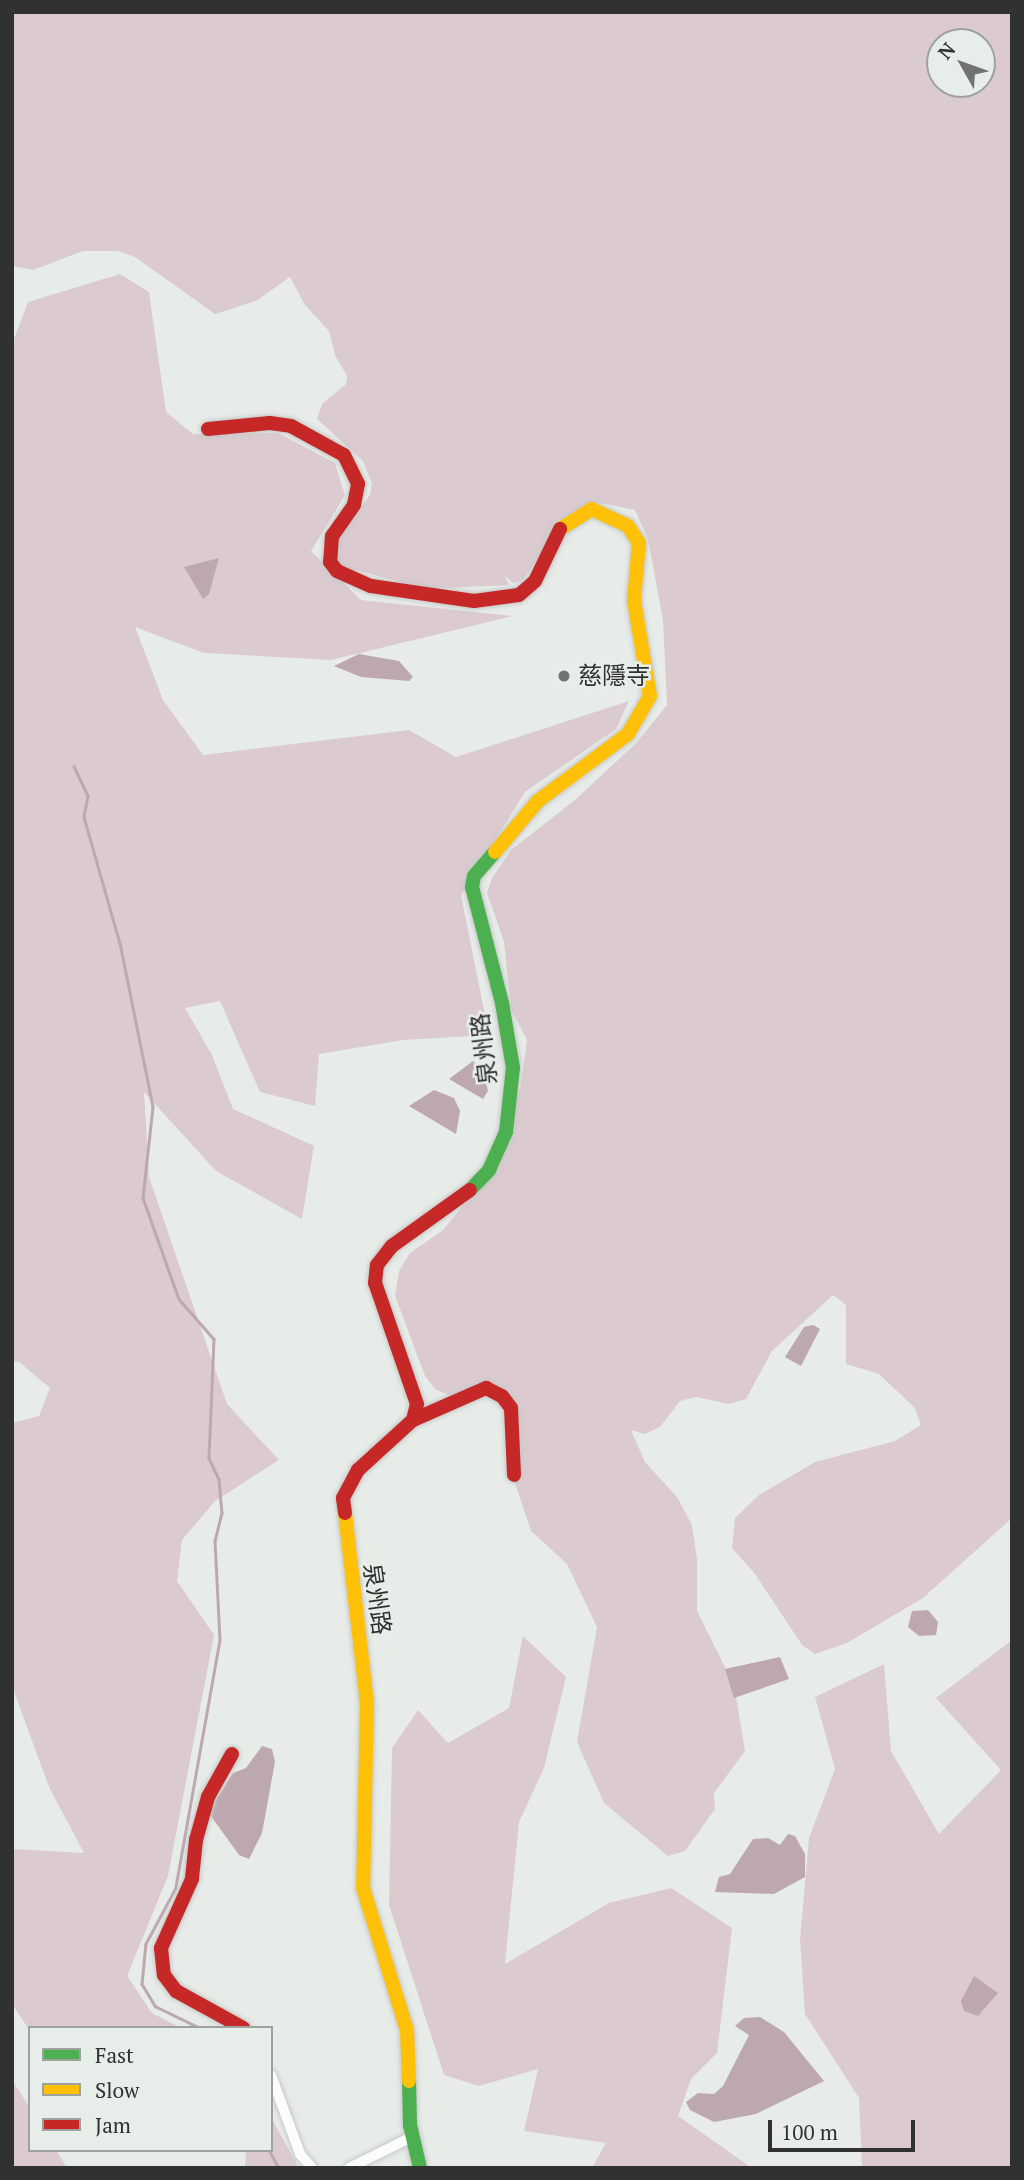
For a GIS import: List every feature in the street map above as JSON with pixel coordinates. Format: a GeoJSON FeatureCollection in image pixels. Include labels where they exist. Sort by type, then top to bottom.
{"type":"FeatureCollection","features":[{"type":"Feature","properties":{"kind":"street","name":"泉州路"},"geometry":{"type":"LineString","coordinates":[[208,429],[270,423],[290,426],[344,455],[358,484],[354,505],[331,536],[330,562],[337,571],[371,586],[474,601],[519,595],[535,581],[550,543],[564,523],[592,509],[628,526],[639,543],[635,623],[650,696],[640,718],[609,749],[538,801],[474,876],[472,887],[508,1035],[512,1104],[506,1132],[489,1170],[455,1205],[392,1246],[377,1265],[375,1283],[416,1392],[413,1420],[358,1470],[343,1498],[367,1703],[363,1888],[407,2030],[412,2137],[420,2168]]}},
{"type":"Feature","properties":{"kind":"street"},"geometry":{"type":"LineString","coordinates":[[413,1420],[486,1388],[502,1396],[510,1408],[514,1475]]}},
{"type":"Feature","properties":{"kind":"street"},"geometry":{"type":"LineString","coordinates":[[232,1754],[208,1797],[196,1840],[192,1879],[161,1948],[164,1975],[176,1991],[239,2026]]}},
{"type":"Feature","properties":{"kind":"street"},"geometry":{"type":"LineString","coordinates":[[273,2080],[300,2154],[312,2168]]}},
{"type":"Feature","properties":{"kind":"street"},"geometry":{"type":"LineString","coordinates":[[349,2168],[412,2137]]}},
{"type":"Feature","properties":{"kind":"shaded area"},"geometry":{"type":"Polygon","coordinates":[[[12,12],[1012,12],[1012,1518],[923,1598],[847,1643],[815,1654],[802,1645],[755,1574],[732,1548],[735,1518],[759,1495],[815,1462],[895,1441],[921,1425],[915,1408],[879,1374],[846,1364],[846,1305],[833,1295],[772,1351],[746,1399],[729,1404],[696,1397],[680,1401],[660,1427],[645,1434],[631,1430],[645,1462],[677,1497],[692,1525],[697,1560],[697,1611],[734,1685],[745,1751],[714,1793],[715,1809],[685,1851],[668,1856],[604,1803],[577,1742],[597,1627],[567,1564],[531,1531],[515,1483],[517,1420],[499,1393],[451,1396],[436,1390],[425,1376],[395,1296],[399,1271],[410,1253],[443,1230],[474,1192],[520,1090],[527,1040],[511,1009],[504,942],[487,893],[492,878],[511,850],[576,799],[636,743],[667,705],[663,620],[648,539],[635,510],[601,503],[584,506],[547,546],[522,581],[513,583],[505,576],[509,585],[426,589],[356,570],[352,575],[335,562],[331,550],[370,495],[372,484],[363,461],[317,419],[322,404],[346,384],[347,376],[335,355],[329,331],[305,305],[290,277],[256,301],[215,314],[135,257],[118,251],[83,251],[33,270],[12,266],[12,12]]]}},
{"type":"Feature","properties":{"kind":"shaded area"},"geometry":{"type":"Polygon","coordinates":[[[120,274],[149,292],[166,412],[193,434],[278,433],[335,463],[345,495],[311,551],[361,600],[513,616],[331,660],[204,653],[135,627],[163,700],[203,755],[409,730],[456,757],[629,701],[616,729],[525,792],[461,895],[489,1035],[403,1040],[319,1054],[315,1106],[260,1092],[220,1001],[185,1008],[212,1055],[233,1109],[314,1146],[302,1219],[216,1171],[144,1092],[149,1177],[227,1404],[279,1460],[215,1501],[182,1540],[177,1581],[214,1635],[168,1876],[127,1976],[152,2013],[177,2026],[28,2028],[12,2004],[12,1849],[84,1853],[49,1787],[12,1686],[12,1423],[39,1416],[50,1388],[19,1362],[12,1361],[12,344],[28,302],[120,274]]]}},
{"type":"Feature","properties":{"kind":"shaded area"},"geometry":{"type":"Polygon","coordinates":[[[219,558],[209,594],[203,599],[184,567],[219,558]]]}},
{"type":"Feature","properties":{"kind":"shaded area"},"geometry":{"type":"Polygon","coordinates":[[[359,654],[399,661],[413,677],[409,681],[361,677],[334,666],[359,654]]]}},
{"type":"Feature","properties":{"kind":"shaded area"},"geometry":{"type":"Polygon","coordinates":[[[473,1061],[484,1074],[488,1091],[483,1099],[449,1079],[473,1061]]]}},
{"type":"Feature","properties":{"kind":"shaded area"},"geometry":{"type":"Polygon","coordinates":[[[434,1090],[454,1098],[460,1111],[456,1134],[409,1106],[434,1090]]]}},
{"type":"Feature","properties":{"kind":"shaded area"},"geometry":{"type":"Polygon","coordinates":[[[813,1325],[820,1329],[801,1366],[785,1357],[804,1327],[813,1325]]]}},
{"type":"Feature","properties":{"kind":"shaded area"},"geometry":{"type":"Polygon","coordinates":[[[928,1610],[938,1622],[936,1635],[919,1636],[908,1627],[912,1611],[928,1610]]]}},
{"type":"Feature","properties":{"kind":"shaded area"},"geometry":{"type":"Polygon","coordinates":[[[523,1636],[566,1677],[544,1768],[519,1822],[505,1964],[609,1903],[671,1888],[732,1928],[717,2053],[691,2079],[678,2116],[752,2168],[592,2168],[606,2143],[524,2131],[538,2069],[479,2086],[444,2075],[389,1905],[392,1748],[418,1710],[448,1743],[509,1708],[523,1636]]]}},
{"type":"Feature","properties":{"kind":"shaded area"},"geometry":{"type":"Polygon","coordinates":[[[1012,1640],[1012,2168],[862,2168],[859,2098],[805,2014],[800,1940],[809,1838],[835,1769],[815,1697],[884,1664],[891,1751],[939,1834],[1001,1770],[936,1698],[1012,1640]]]}},
{"type":"Feature","properties":{"kind":"shaded area"},"geometry":{"type":"Polygon","coordinates":[[[780,1657],[789,1679],[734,1698],[725,1669],[780,1657]]]}},
{"type":"Feature","properties":{"kind":"shaded area"},"geometry":{"type":"Polygon","coordinates":[[[262,1746],[272,1749],[275,1762],[262,1833],[249,1859],[239,1855],[208,1812],[233,1773],[246,1768],[262,1746]]]}},
{"type":"Feature","properties":{"kind":"shaded area"},"geometry":{"type":"Polygon","coordinates":[[[788,1834],[795,1836],[805,1854],[805,1877],[774,1894],[715,1892],[719,1877],[730,1874],[753,1839],[768,1838],[780,1845],[788,1834]]]}},
{"type":"Feature","properties":{"kind":"shaded area"},"geometry":{"type":"Polygon","coordinates":[[[974,1976],[998,1993],[978,2016],[964,2011],[961,2001],[974,1976]]]}},
{"type":"Feature","properties":{"kind":"shaded area"},"geometry":{"type":"Polygon","coordinates":[[[760,2017],[784,2032],[824,2081],[756,2114],[714,2122],[690,2110],[686,2102],[698,2093],[714,2094],[723,2086],[749,2035],[735,2026],[744,2018],[760,2017]]]}},
{"type":"Feature","properties":{"kind":"shaded area"},"geometry":{"type":"Polygon","coordinates":[[[12,2080],[28,2105],[28,2152],[57,2152],[67,2168],[12,2168],[12,2080]]]}},
{"type":"Feature","properties":{"kind":"shaded area"},"geometry":{"type":"Polygon","coordinates":[[[273,2121],[299,2168],[245,2168],[246,2152],[273,2152],[273,2121]]]}},
{"type":"Feature","properties":{"kind":"waterway"},"geometry":{"type":"LineString","coordinates":[[74,766],[88,796],[84,817],[120,943],[153,1107],[143,1198],[179,1299],[214,1339],[209,1458],[219,1479],[222,1513],[215,1541],[220,1640],[176,1888],[146,1944],[142,1984],[155,2006],[196,2026]]}},
{"type":"Feature","properties":{"kind":"waterway"},"geometry":{"type":"LineString","coordinates":[[270,2152],[279,2168]]}},
{"type":"Feature","properties":{"kind":"traffic: fast"},"geometry":{"type":"LineString","coordinates":[[470,1190],[489,1170],[506,1132],[513,1068],[502,1003],[472,887],[474,876],[495,852]]}},
{"type":"Feature","properties":{"kind":"traffic: fast"},"geometry":{"type":"LineString","coordinates":[[409,2081],[410,2125],[420,2168]]}},
{"type":"Feature","properties":{"kind":"traffic: slow"},"geometry":{"type":"LineString","coordinates":[[495,852],[538,801],[628,734],[650,696],[634,600],[639,543],[628,526],[592,509],[560,529]]}},
{"type":"Feature","properties":{"kind":"traffic: slow"},"geometry":{"type":"LineString","coordinates":[[345,1513],[367,1703],[363,1888],[407,2030],[409,2081]]}},
{"type":"Feature","properties":{"kind":"traffic: jam"},"geometry":{"type":"LineString","coordinates":[[208,429],[270,423],[291,426],[344,455],[358,484],[354,505],[332,536],[330,562],[337,571],[371,586],[474,601],[519,595],[535,581],[560,529]]}},
{"type":"Feature","properties":{"kind":"traffic: jam"},"geometry":{"type":"LineString","coordinates":[[345,1513],[343,1498],[358,1470],[413,1420],[417,1404],[375,1283],[377,1265],[392,1246],[470,1190]]}},
{"type":"Feature","properties":{"kind":"traffic: jam"},"geometry":{"type":"LineString","coordinates":[[413,1420],[486,1388],[502,1396],[511,1408],[514,1475]]}},
{"type":"Feature","properties":{"kind":"traffic: jam"},"geometry":{"type":"LineString","coordinates":[[232,1754],[208,1797],[196,1840],[192,1879],[161,1948],[164,1975],[176,1991],[239,2026]]}},
{"type":"Feature","properties":{"kind":"place","name":"慈隱寺"},"geometry":{"type":"Point","coordinates":[564,676]}}]}
